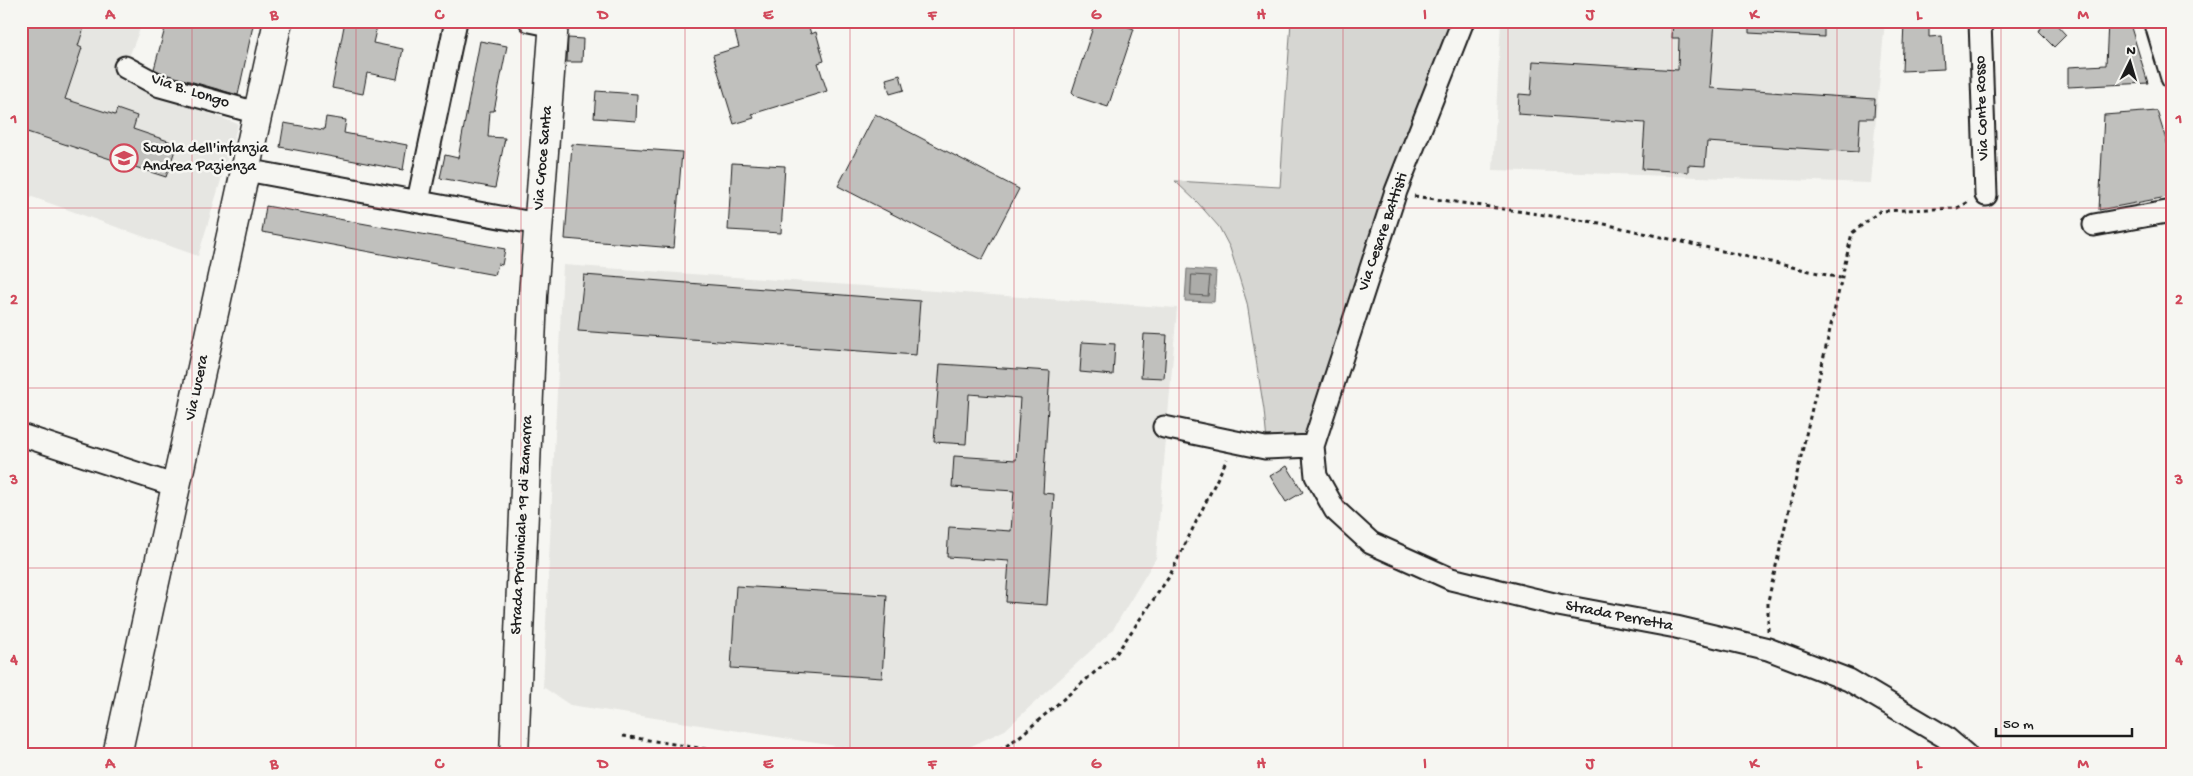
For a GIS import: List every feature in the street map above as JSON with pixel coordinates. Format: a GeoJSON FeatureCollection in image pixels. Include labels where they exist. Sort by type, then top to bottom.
{"type":"FeatureCollection","features":[{"type":"Feature","properties":{"kind":"street","name":"Via Lucera"},"geometry":{"type":"LineString","coordinates":[[117,755],[278,21]]}},
{"type":"Feature","properties":{"kind":"street"},"geometry":{"type":"LineString","coordinates":[[418,200],[456,21]]}},
{"type":"Feature","properties":{"kind":"street","name":"Via Cesare Battisti"},"geometry":{"type":"LineString","coordinates":[[1313,446],[1396,191],[1463,21]]}},
{"type":"Feature","properties":{"kind":"street","name":"Via Conte Rosso"},"geometry":{"type":"LineString","coordinates":[[1980,21],[1986,195]]}},
{"type":"Feature","properties":{"kind":"street"},"geometry":{"type":"LineString","coordinates":[[2155,21],[2172,78]]}},
{"type":"Feature","properties":{"kind":"street","name":"Via Croce Santa"},"geometry":{"type":"LineString","coordinates":[[533,296],[538,224],[546,23]]}},
{"type":"Feature","properties":{"kind":"street","name":"Via B. Longo"},"geometry":{"type":"LineString","coordinates":[[125,67],[160,86],[257,112]]}},
{"type":"Feature","properties":{"kind":"street"},"geometry":{"type":"LineString","coordinates":[[246,170],[418,200],[538,224]]}},
{"type":"Feature","properties":{"kind":"street"},"geometry":{"type":"LineString","coordinates":[[2094,224],[2172,211]]}},
{"type":"Feature","properties":{"kind":"street","name":"Strada Provinciale 19 di Zamarra"},"geometry":{"type":"LineString","coordinates":[[514,755],[533,296]]}},
{"type":"Feature","properties":{"kind":"street"},"geometry":{"type":"LineString","coordinates":[[1164,427],[1265,448],[1313,446]]}},
{"type":"Feature","properties":{"kind":"street"},"geometry":{"type":"LineString","coordinates":[[21,435],[176,486]]}},
{"type":"Feature","properties":{"kind":"street","name":"Strada Perretta"},"geometry":{"type":"LineString","coordinates":[[1313,446],[1316,476],[1335,510],[1371,544],[1442,575],[1558,606],[1676,627],[1768,649],[1849,680],[1945,737],[1966,755]]}},
{"type":"Feature","properties":{"kind":"path"},"geometry":{"type":"LineString","coordinates":[[1396,191],[1417,197],[1501,207],[1600,223],[1840,278]]}},
{"type":"Feature","properties":{"kind":"path"},"geometry":{"type":"LineString","coordinates":[[1768,649],[1768,601],[1852,232],[1880,211],[1957,208],[1986,195]]}},
{"type":"Feature","properties":{"kind":"path"},"geometry":{"type":"LineString","coordinates":[[993,755],[1019,738],[1116,654],[1169,577],[1234,443]]}},
{"type":"Feature","properties":{"kind":"path"},"geometry":{"type":"LineString","coordinates":[[623,736],[743,755]]}},
{"type":"Feature","properties":{"kind":"shaded area","name":"Scuola dell'infanzia Andrea Pazienza"},"geometry":{"type":"Polygon","coordinates":[[[21,21],[143,21],[120,80],[238,124],[198,256],[21,193],[21,21]]]}},
{"type":"Feature","properties":{"kind":"shaded area"},"geometry":{"type":"Polygon","coordinates":[[[1291,21],[1454,21],[1309,440],[1267,442],[1264,410],[1247,303],[1230,248],[1219,227],[1175,181],[1280,187],[1291,21]]]}},
{"type":"Feature","properties":{"kind":"shaded area"},"geometry":{"type":"Polygon","coordinates":[[[1501,21],[1595,25],[1596,21],[1885,21],[1870,183],[1493,170],[1501,21]]]}},
{"type":"Feature","properties":{"kind":"shaded area"},"geometry":{"type":"Polygon","coordinates":[[[563,265],[1177,308],[1156,558],[1112,631],[1005,730],[965,749],[945,755],[894,755],[570,705],[543,687],[563,265]]]}},
{"type":"Feature","properties":{"kind":"water"},"geometry":{"type":"Polygon","coordinates":[[[1187,269],[1216,271],[1214,302],[1185,301],[1187,269]]]}},
{"type":"Feature","properties":{"kind":"building","name":"Scuola dell'infanzia Andrea Pazienza"},"geometry":{"type":"Polygon","coordinates":[[[21,21],[86,21],[78,46],[82,48],[65,99],[115,115],[117,109],[137,116],[133,129],[177,144],[166,177],[21,130],[21,21]]]}},
{"type":"Feature","properties":{"kind":"building"},"geometry":{"type":"Polygon","coordinates":[[[167,21],[254,21],[238,95],[165,74],[154,69],[167,21]]]}},
{"type":"Feature","properties":{"kind":"building"},"geometry":{"type":"Polygon","coordinates":[[[345,21],[370,21],[369,24],[377,26],[373,43],[403,49],[397,79],[367,73],[363,94],[332,88],[345,21]]]}},
{"type":"Feature","properties":{"kind":"building"},"geometry":{"type":"Polygon","coordinates":[[[732,21],[807,21],[811,34],[816,32],[824,61],[818,63],[827,91],[752,114],[754,118],[734,124],[713,55],[739,47],[732,21]]]}},
{"type":"Feature","properties":{"kind":"building"},"geometry":{"type":"Polygon","coordinates":[[[1095,21],[1112,21],[1134,29],[1108,107],[1077,97],[1072,92],[1095,21]]]}},
{"type":"Feature","properties":{"kind":"building"},"geometry":{"type":"Polygon","coordinates":[[[1673,21],[1715,21],[1710,88],[1875,99],[1874,118],[1860,118],[1858,152],[1707,142],[1705,166],[1688,165],[1688,172],[1642,169],[1645,123],[1518,114],[1519,94],[1531,95],[1533,61],[1678,70],[1679,38],[1672,38],[1673,21]]]}},
{"type":"Feature","properties":{"kind":"building"},"geometry":{"type":"Polygon","coordinates":[[[1749,21],[1824,21],[1824,37],[1749,33],[1749,21]]]}},
{"type":"Feature","properties":{"kind":"building"},"geometry":{"type":"Polygon","coordinates":[[[1904,21],[1929,21],[1929,37],[1942,36],[1944,69],[1902,71],[1904,21]]]}},
{"type":"Feature","properties":{"kind":"building"},"geometry":{"type":"Polygon","coordinates":[[[2045,21],[2053,21],[2066,35],[2054,47],[2039,32],[2045,21]]]}},
{"type":"Feature","properties":{"kind":"building"},"geometry":{"type":"Polygon","coordinates":[[[2108,21],[2129,21],[2148,83],[2068,87],[2068,67],[2106,65],[2108,21]]]}},
{"type":"Feature","properties":{"kind":"building"},"geometry":{"type":"Polygon","coordinates":[[[568,38],[583,39],[582,62],[567,62],[568,38]]]}},
{"type":"Feature","properties":{"kind":"building"},"geometry":{"type":"Polygon","coordinates":[[[480,41],[507,46],[494,111],[490,111],[488,137],[505,138],[495,188],[440,178],[445,155],[458,158],[480,41]]]}},
{"type":"Feature","properties":{"kind":"building"},"geometry":{"type":"Polygon","coordinates":[[[900,75],[904,90],[890,94],[886,79],[900,75]]]}},
{"type":"Feature","properties":{"kind":"building"},"geometry":{"type":"Polygon","coordinates":[[[596,91],[637,94],[636,121],[594,118],[596,91]]]}},
{"type":"Feature","properties":{"kind":"building"},"geometry":{"type":"Polygon","coordinates":[[[2157,111],[2172,159],[2172,196],[2099,210],[2104,115],[2157,111]]]}},
{"type":"Feature","properties":{"kind":"building"},"geometry":{"type":"Polygon","coordinates":[[[875,114],[1019,189],[982,260],[838,186],[875,114]]]}},
{"type":"Feature","properties":{"kind":"building"},"geometry":{"type":"Polygon","coordinates":[[[326,117],[346,120],[344,133],[407,145],[403,170],[280,147],[284,123],[324,130],[326,117]]]}},
{"type":"Feature","properties":{"kind":"building"},"geometry":{"type":"Polygon","coordinates":[[[572,144],[682,152],[674,248],[565,239],[572,144]]]}},
{"type":"Feature","properties":{"kind":"building"},"geometry":{"type":"Polygon","coordinates":[[[732,163],[785,166],[781,233],[728,230],[732,163]]]}},
{"type":"Feature","properties":{"kind":"building"},"geometry":{"type":"Polygon","coordinates":[[[266,206],[505,249],[502,265],[498,264],[495,275],[262,232],[266,206]]]}},
{"type":"Feature","properties":{"kind":"building"},"geometry":{"type":"Polygon","coordinates":[[[584,275],[920,301],[916,355],[578,331],[584,275]]]}},
{"type":"Feature","properties":{"kind":"building"},"geometry":{"type":"Polygon","coordinates":[[[1144,334],[1167,335],[1164,378],[1141,377],[1144,334]]]}},
{"type":"Feature","properties":{"kind":"building"},"geometry":{"type":"Polygon","coordinates":[[[1082,342],[1115,344],[1113,375],[1080,372],[1082,342]]]}},
{"type":"Feature","properties":{"kind":"building"},"geometry":{"type":"Polygon","coordinates":[[[940,364],[1050,371],[1043,493],[1054,494],[1047,605],[1006,602],[1009,561],[947,557],[949,527],[1011,531],[1014,491],[952,487],[954,456],[1016,460],[1020,398],[969,394],[966,444],[934,442],[940,364]]]}},
{"type":"Feature","properties":{"kind":"building"},"geometry":{"type":"Polygon","coordinates":[[[1287,466],[1303,492],[1286,502],[1270,476],[1287,466]]]}},
{"type":"Feature","properties":{"kind":"building"},"geometry":{"type":"Polygon","coordinates":[[[736,586],[887,595],[882,678],[731,668],[736,586]]]}},
{"type":"Feature","properties":{"kind":"place","name":"Scuola dell'infanzia Andrea Pazienza"},"geometry":{"type":"Point","coordinates":[124,158]}}]}
